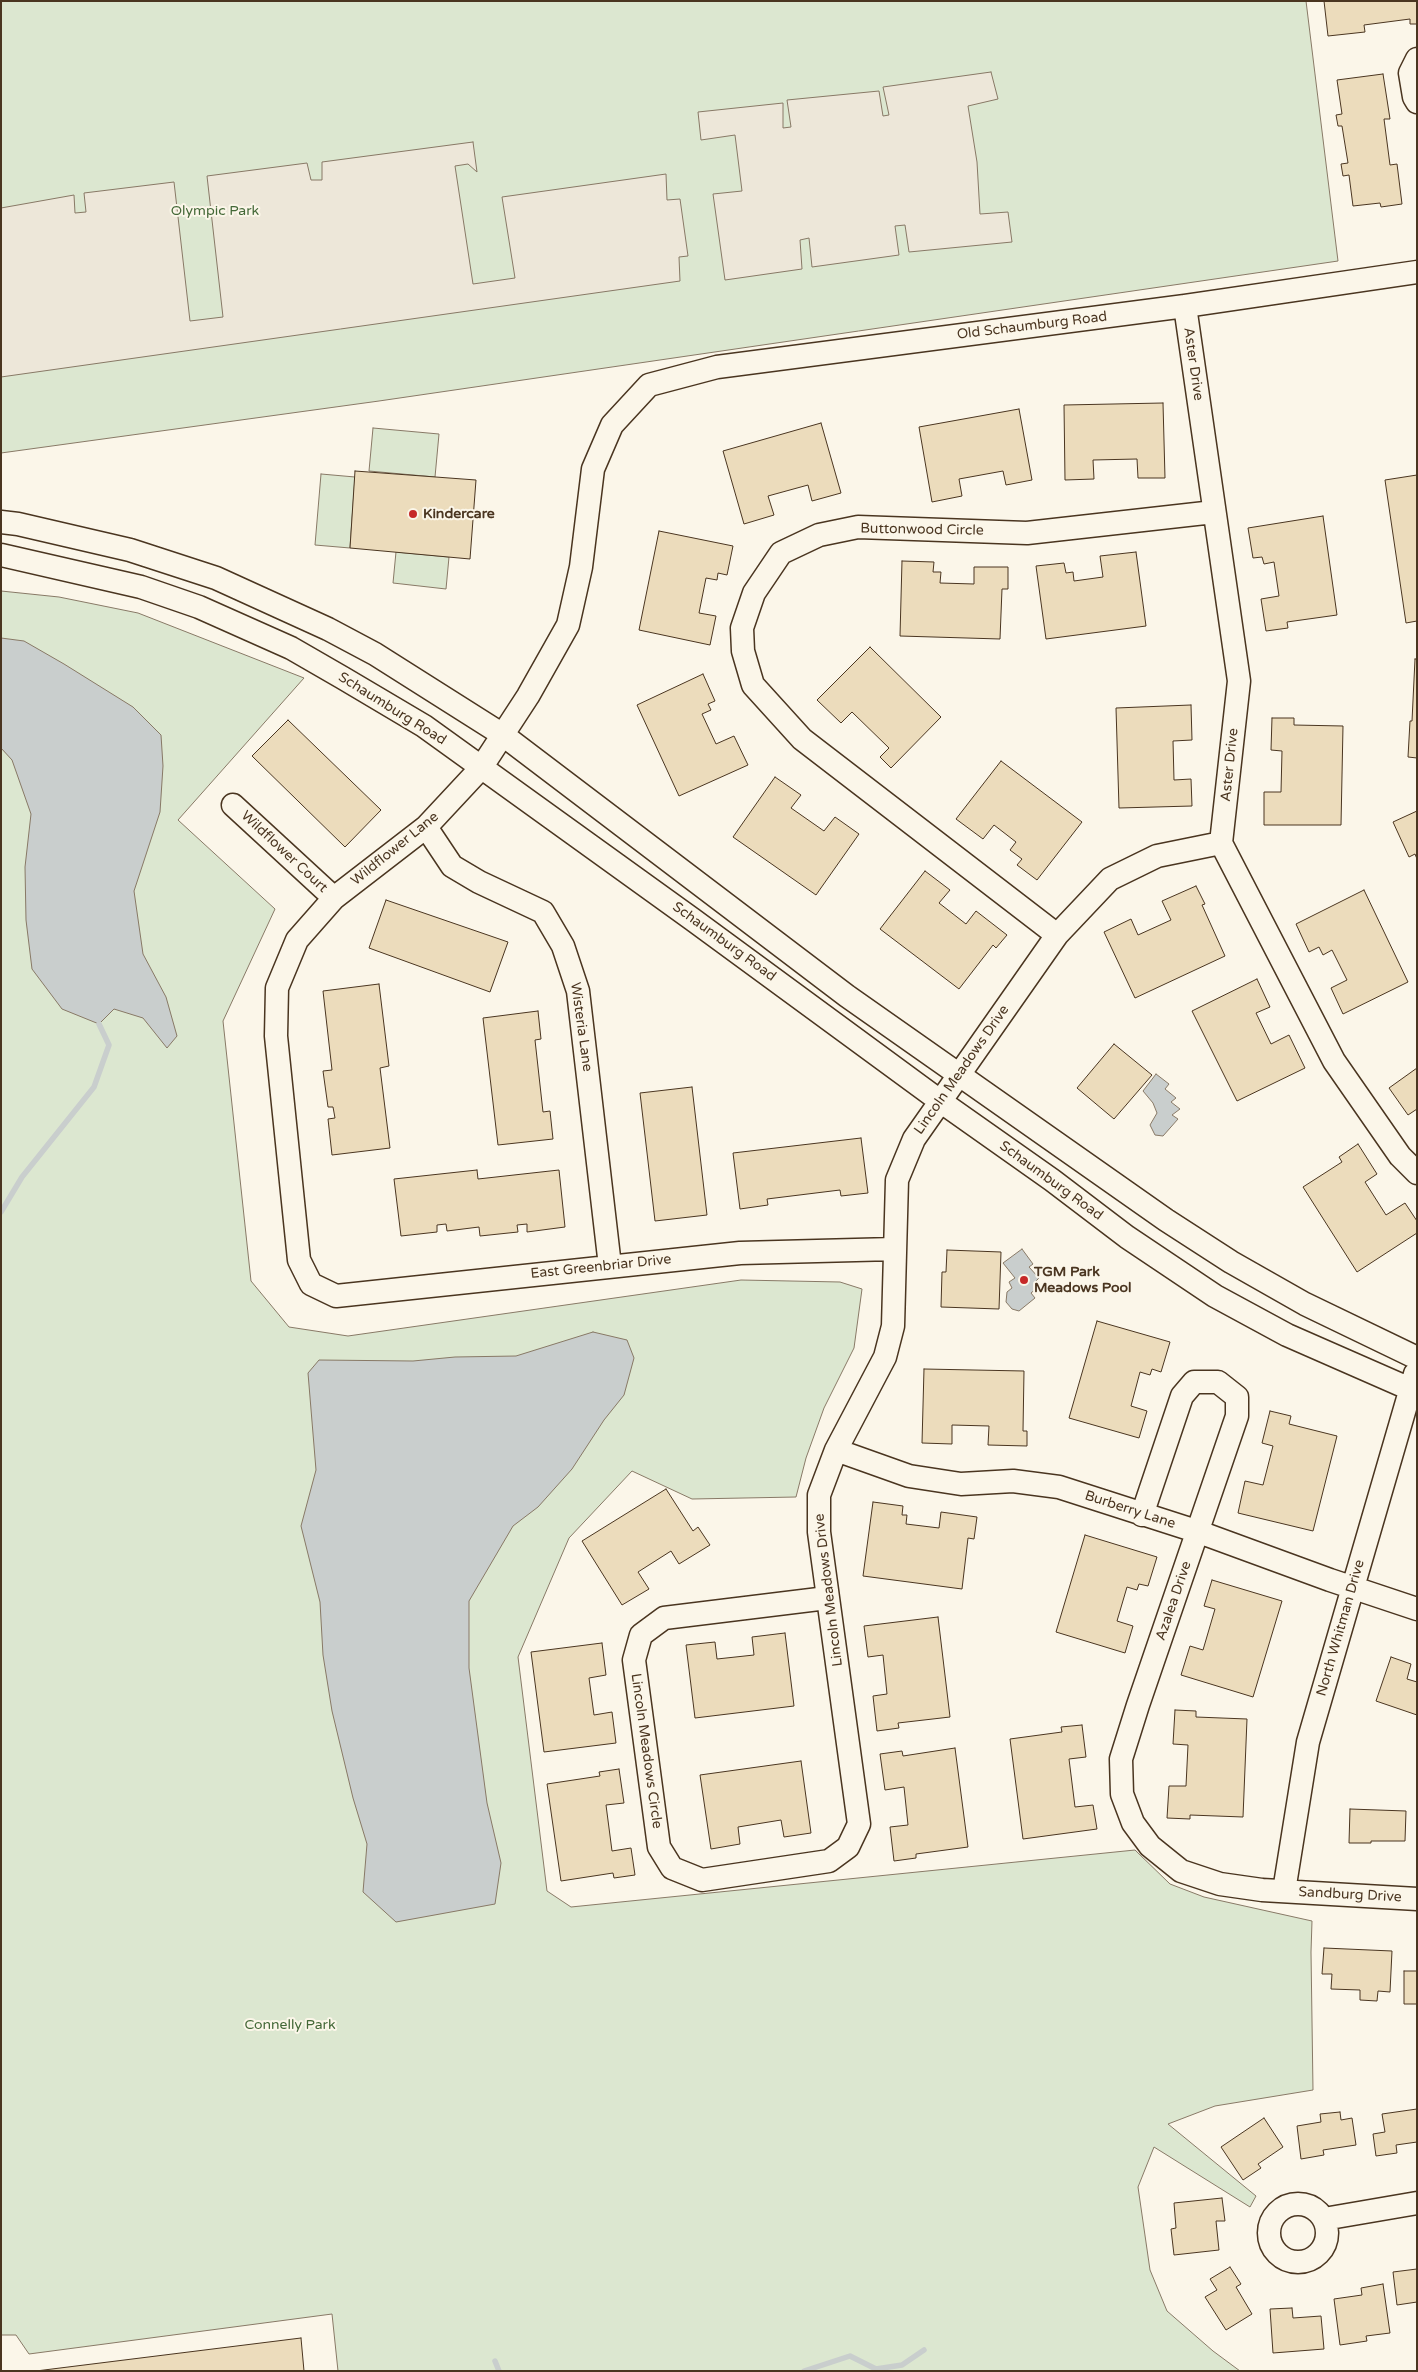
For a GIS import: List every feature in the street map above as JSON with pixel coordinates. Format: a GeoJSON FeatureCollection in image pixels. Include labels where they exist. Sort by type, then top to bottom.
{"type":"FeatureCollection","features":[{"type":"Feature","properties":{"kind":"street"},"geometry":{"type":"LineString","coordinates":[[1417,58],[1410,73],[1414,97],[1417,102]]}},
{"type":"Feature","properties":{"kind":"street","name":"Old Schaumburg Road"},"geometry":{"type":"LineString","coordinates":[[649,385],[718,367],[1185,306],[1417,272]]}},
{"type":"Feature","properties":{"kind":"street","name":"Aster Drive"},"geometry":{"type":"LineString","coordinates":[[1185,306],[1239,681],[1221,843]]}},
{"type":"Feature","properties":{"kind":"street","name":"Wildflower Lane"},"geometry":{"type":"LineString","coordinates":[[311,1284],[299,1260],[276,1036],[277,988],[297,940],[334,898],[426,827],[481,768],[528,696],[568,626],[581,567],[593,470],[612,425],[649,385]]}},
{"type":"Feature","properties":{"kind":"street","name":"Buttonwood Circle"},"geometry":{"type":"LineString","coordinates":[[1057,935],[802,739],[753,685],[743,651],[742,628],[754,593],[781,553],[819,535],[858,527],[1027,533],[1214,512]]}},
{"type":"Feature","properties":{"kind":"street"},"geometry":{"type":"LineString","coordinates":[[1,522],[18,524],[130,550],[225,582],[328,628],[375,654],[503,735],[847,996],[960,1073],[1094,1171],[1231,1262],[1305,1304],[1417,1358]]}},
{"type":"Feature","properties":{"kind":"street","name":"Schaumburg Road"},"geometry":{"type":"LineString","coordinates":[[1,555],[141,587],[198,607],[290,648],[424,726],[1128,1237],[1215,1296],[1287,1336],[1415,1383]]}},
{"type":"Feature","properties":{"kind":"street","name":"Wildflower Court"},"geometry":{"type":"LineString","coordinates":[[233,805],[334,898]]}},
{"type":"Feature","properties":{"kind":"street","name":"Wisteria Lane"},"geometry":{"type":"LineString","coordinates":[[426,827],[452,866],[479,882],[542,912],[564,946],[578,991],[610,1266]]}},
{"type":"Feature","properties":{"kind":"street"},"geometry":{"type":"LineString","coordinates":[[1221,843],[1334,1061],[1400,1156],[1417,1173]]}},
{"type":"Feature","properties":{"kind":"street","name":"Lincoln Meadows Drive"},"geometry":{"type":"LineString","coordinates":[[829,1861],[848,1847],[859,1824],[819,1532],[819,1495],[836,1450],[885,1357],[893,1326],[894,1249],[898,1180],[914,1138],[1057,935],[1110,879],[1157,856],[1221,843]]}},
{"type":"Feature","properties":{"kind":"street","name":"East Greenbriar Drive"},"geometry":{"type":"LineString","coordinates":[[311,1284],[336,1296],[740,1253],[894,1249]]}},
{"type":"Feature","properties":{"kind":"street","name":"Azalea Drive"},"geometry":{"type":"LineString","coordinates":[[1142,1515],[1182,1396],[1194,1382],[1218,1382],[1236,1397],[1237,1416],[1121,1760],[1122,1794],[1133,1823],[1150,1846],[1181,1871],[1220,1884],[1284,1891]]}},
{"type":"Feature","properties":{"kind":"street","name":"North Whitman Drive"},"geometry":{"type":"LineString","coordinates":[[1284,1891],[1308,1742],[1415,1383]]}},
{"type":"Feature","properties":{"kind":"street","name":"Burberry Lane"},"geometry":{"type":"LineString","coordinates":[[836,1450],[909,1476],[961,1484],[1013,1481],[1060,1487],[1199,1532],[1417,1609]]}},
{"type":"Feature","properties":{"kind":"street","name":"Lincoln Meadows Circle"},"geometry":{"type":"LineString","coordinates":[[828,1598],[664,1618],[642,1635],[634,1660],[659,1847],[672,1868],[702,1880],[829,1861]]}},
{"type":"Feature","properties":{"kind":"street","name":"Sandburg Drive"},"geometry":{"type":"LineString","coordinates":[[1284,1891],[1417,1899]]}},
{"type":"Feature","properties":{"kind":"street"},"geometry":{"type":"LineString","coordinates":[[1324,2220],[1417,2204]]}},
{"type":"Feature","properties":{"kind":"green space","name":"Olympic Park"},"geometry":{"type":"Polygon","coordinates":[[[1,1],[1306,1],[1338,261],[379,401],[1,453],[1,1]]]}},
{"type":"Feature","properties":{"kind":"green space"},"geometry":{"type":"Polygon","coordinates":[[[373,428],[439,434],[435,477],[369,471],[373,428]]]}},
{"type":"Feature","properties":{"kind":"green space"},"geometry":{"type":"Polygon","coordinates":[[[321,474],[355,477],[350,548],[315,545],[321,474]]]}},
{"type":"Feature","properties":{"kind":"green space"},"geometry":{"type":"Polygon","coordinates":[[[396,552],[449,557],[446,589],[393,583],[396,552]]]}},
{"type":"Feature","properties":{"kind":"green space","name":"Connelly Park"},"geometry":{"type":"Polygon","coordinates":[[[1,591],[59,597],[138,613],[304,678],[178,820],[275,909],[223,1021],[251,1281],[289,1327],[348,1336],[741,1280],[840,1282],[862,1289],[854,1348],[824,1408],[806,1458],[796,1497],[692,1499],[632,1471],[569,1538],[518,1657],[547,1891],[571,1907],[1135,1850],[1170,1884],[1204,1897],[1312,1921],[1313,2090],[1215,2106],[1168,2124],[1256,2196],[1250,2207],[1154,2147],[1138,2187],[1150,2270],[1167,2311],[1213,2351],[1240,2371],[338,2371],[332,2314],[29,2354],[16,2335],[1,2335],[1,591]]]}},
{"type":"Feature","properties":{"kind":"shaded area"},"geometry":{"type":"Polygon","coordinates":[[[991,72],[998,99],[968,106],[977,162],[980,214],[1008,212],[1012,242],[909,252],[905,225],[895,226],[899,255],[812,267],[809,238],[800,240],[802,269],[725,280],[713,194],[742,191],[735,135],[701,140],[698,112],[783,103],[783,128],[791,127],[787,100],[879,91],[883,116],[889,115],[883,87],[991,72]]]}},
{"type":"Feature","properties":{"kind":"shaded area"},"geometry":{"type":"Polygon","coordinates":[[[473,142],[477,172],[468,164],[455,166],[473,284],[515,278],[502,197],[666,174],[667,200],[680,199],[688,256],[679,257],[680,281],[1,377],[1,208],[74,195],[75,213],[86,212],[84,193],[174,182],[190,321],[223,317],[207,176],[307,163],[311,180],[322,180],[322,162],[473,142]]]}},
{"type":"Feature","properties":{"kind":"shaded area"},"geometry":{"type":"Polygon","coordinates":[[[1,638],[24,641],[64,664],[133,707],[161,735],[163,766],[160,812],[134,891],[143,954],[166,997],[177,1036],[167,1048],[143,1018],[114,1009],[99,1024],[62,1009],[32,969],[26,920],[25,867],[31,814],[12,760],[1,748],[1,638]]]}},
{"type":"Feature","properties":{"kind":"shaded area"},"geometry":{"type":"Polygon","coordinates":[[[1156,1074],[1169,1084],[1165,1089],[1176,1098],[1171,1102],[1180,1109],[1172,1115],[1178,1119],[1163,1136],[1155,1135],[1150,1125],[1157,1113],[1153,1103],[1143,1091],[1156,1074]]]}},
{"type":"Feature","properties":{"kind":"shaded area","name":"TGM Park Meadows Pool"},"geometry":{"type":"Polygon","coordinates":[[[1022,1249],[1033,1264],[1029,1267],[1039,1278],[1034,1283],[1037,1288],[1031,1293],[1035,1298],[1019,1311],[1012,1309],[1006,1302],[1007,1292],[1012,1288],[1009,1282],[1015,1278],[1003,1263],[1022,1249]]]}},
{"type":"Feature","properties":{"kind":"shaded area"},"geometry":{"type":"Polygon","coordinates":[[[593,1332],[627,1340],[634,1358],[624,1395],[604,1420],[572,1469],[538,1507],[513,1526],[469,1601],[469,1668],[487,1803],[501,1863],[495,1904],[396,1922],[363,1892],[367,1844],[353,1798],[332,1711],[323,1655],[320,1602],[301,1526],[316,1470],[308,1373],[319,1360],[413,1361],[455,1357],[516,1356],[593,1332]]]}},
{"type":"Feature","properties":{"kind":"building"},"geometry":{"type":"Polygon","coordinates":[[[1324,1],[1417,1],[1417,24],[1410,24],[1410,19],[1364,25],[1365,32],[1328,36],[1324,1]]]}},
{"type":"Feature","properties":{"kind":"building"},"geometry":{"type":"Polygon","coordinates":[[[1383,74],[1390,119],[1384,119],[1390,165],[1397,164],[1402,204],[1381,207],[1380,203],[1353,206],[1349,175],[1343,176],[1341,164],[1348,163],[1342,126],[1338,126],[1336,115],[1342,114],[1337,80],[1383,74]]]}},
{"type":"Feature","properties":{"kind":"building"},"geometry":{"type":"Polygon","coordinates":[[[1163,403],[1165,478],[1138,478],[1137,459],[1093,460],[1094,479],[1065,480],[1064,405],[1163,403]]]}},
{"type":"Feature","properties":{"kind":"building"},"geometry":{"type":"Polygon","coordinates":[[[1019,409],[1032,480],[1006,485],[1003,471],[959,479],[962,496],[932,502],[919,427],[1019,409]]]}},
{"type":"Feature","properties":{"kind":"building"},"geometry":{"type":"Polygon","coordinates":[[[821,423],[841,493],[812,501],[808,485],[768,496],[774,515],[744,524],[723,451],[821,423]]]}},
{"type":"Feature","properties":{"kind":"building","name":"Kindercare"},"geometry":{"type":"Polygon","coordinates":[[[355,471],[476,480],[470,559],[350,548],[355,471]]]}},
{"type":"Feature","properties":{"kind":"building"},"geometry":{"type":"Polygon","coordinates":[[[1417,475],[1417,621],[1406,623],[1385,480],[1417,475]]]}},
{"type":"Feature","properties":{"kind":"building"},"geometry":{"type":"Polygon","coordinates":[[[1323,516],[1337,615],[1287,622],[1288,628],[1266,631],[1261,599],[1279,596],[1274,562],[1264,564],[1262,557],[1253,558],[1248,528],[1323,516]]]}},
{"type":"Feature","properties":{"kind":"building"},"geometry":{"type":"Polygon","coordinates":[[[659,531],[733,546],[727,575],[718,573],[717,580],[706,578],[699,613],[716,616],[710,645],[639,630],[659,531]]]}},
{"type":"Feature","properties":{"kind":"building"},"geometry":{"type":"Polygon","coordinates":[[[1136,552],[1146,626],[1046,639],[1036,566],[1064,563],[1066,573],[1073,572],[1074,581],[1103,577],[1100,556],[1136,552]]]}},
{"type":"Feature","properties":{"kind":"building"},"geometry":{"type":"Polygon","coordinates":[[[902,561],[934,562],[933,572],[941,572],[940,583],[974,584],[974,567],[1008,567],[1008,589],[1002,589],[1000,639],[900,636],[902,561]]]}},
{"type":"Feature","properties":{"kind":"building"},"geometry":{"type":"Polygon","coordinates":[[[870,647],[941,717],[891,768],[880,757],[889,748],[852,712],[841,723],[817,700],[870,647]]]}},
{"type":"Feature","properties":{"kind":"building"},"geometry":{"type":"Polygon","coordinates":[[[1415,659],[1417,659],[1417,758],[1408,757],[1415,659]]]}},
{"type":"Feature","properties":{"kind":"building"},"geometry":{"type":"Polygon","coordinates":[[[703,674],[715,701],[708,704],[711,710],[702,714],[716,744],[734,736],[748,765],[679,796],[637,705],[703,674]]]}},
{"type":"Feature","properties":{"kind":"building"},"geometry":{"type":"Polygon","coordinates":[[[1191,705],[1192,740],[1173,741],[1174,780],[1191,779],[1192,806],[1119,808],[1116,708],[1191,705]]]}},
{"type":"Feature","properties":{"kind":"building"},"geometry":{"type":"Polygon","coordinates":[[[1272,718],[1294,718],[1294,725],[1343,726],[1341,825],[1264,825],[1264,792],[1281,792],[1282,751],[1271,750],[1272,718]]]}},
{"type":"Feature","properties":{"kind":"building"},"geometry":{"type":"Polygon","coordinates":[[[288,720],[381,810],[345,847],[252,756],[288,720]]]}},
{"type":"Feature","properties":{"kind":"building"},"geometry":{"type":"Polygon","coordinates":[[[1001,761],[1082,822],[1037,880],[1017,865],[1022,859],[1010,850],[1016,842],[994,825],[983,839],[956,819],[1001,761]]]}},
{"type":"Feature","properties":{"kind":"building"},"geometry":{"type":"Polygon","coordinates":[[[775,777],[801,795],[791,808],[824,831],[835,817],[859,834],[816,895],[733,837],[775,777]]]}},
{"type":"Feature","properties":{"kind":"building"},"geometry":{"type":"Polygon","coordinates":[[[1417,811],[1417,859],[1415,854],[1409,857],[1393,822],[1417,811]]]}},
{"type":"Feature","properties":{"kind":"building"},"geometry":{"type":"Polygon","coordinates":[[[925,871],[950,890],[939,903],[966,924],[976,911],[1007,935],[996,948],[993,945],[959,989],[880,929],[925,871]]]}},
{"type":"Feature","properties":{"kind":"building"},"geometry":{"type":"Polygon","coordinates":[[[1196,886],[1205,904],[1202,905],[1225,956],[1135,998],[1104,932],[1131,919],[1138,935],[1171,920],[1162,901],[1196,886]]]}},
{"type":"Feature","properties":{"kind":"building"},"geometry":{"type":"Polygon","coordinates":[[[1364,890],[1408,982],[1343,1014],[1331,988],[1347,980],[1332,950],[1323,955],[1319,947],[1309,952],[1296,924],[1364,890]]]}},
{"type":"Feature","properties":{"kind":"building"},"geometry":{"type":"Polygon","coordinates":[[[386,900],[508,942],[490,992],[369,948],[386,900]]]}},
{"type":"Feature","properties":{"kind":"building"},"geometry":{"type":"Polygon","coordinates":[[[1257,979],[1270,1007],[1256,1013],[1271,1044],[1289,1035],[1305,1068],[1237,1101],[1192,1011],[1257,979]]]}},
{"type":"Feature","properties":{"kind":"building"},"geometry":{"type":"Polygon","coordinates":[[[379,984],[389,1066],[380,1068],[390,1148],[332,1155],[328,1119],[335,1118],[333,1107],[328,1107],[323,1071],[332,1070],[323,991],[379,984]]]}},
{"type":"Feature","properties":{"kind":"building"},"geometry":{"type":"Polygon","coordinates":[[[538,1011],[541,1039],[535,1040],[543,1112],[550,1111],[553,1139],[498,1145],[483,1018],[538,1011]]]}},
{"type":"Feature","properties":{"kind":"building"},"geometry":{"type":"Polygon","coordinates":[[[1114,1044],[1152,1075],[1114,1119],[1077,1088],[1114,1044]]]}},
{"type":"Feature","properties":{"kind":"building"},"geometry":{"type":"Polygon","coordinates":[[[1417,1068],[1417,1109],[1408,1115],[1389,1088],[1417,1068]]]}},
{"type":"Feature","properties":{"kind":"building"},"geometry":{"type":"Polygon","coordinates":[[[692,1087],[707,1215],[655,1221],[640,1093],[692,1087]]]}},
{"type":"Feature","properties":{"kind":"building"},"geometry":{"type":"Polygon","coordinates":[[[861,1138],[868,1193],[841,1196],[840,1190],[767,1199],[768,1205],[740,1209],[733,1153],[861,1138]]]}},
{"type":"Feature","properties":{"kind":"building"},"geometry":{"type":"Polygon","coordinates":[[[1358,1144],[1377,1174],[1365,1182],[1386,1215],[1405,1203],[1417,1221],[1417,1233],[1357,1272],[1303,1187],[1342,1162],[1339,1157],[1358,1144]]]}},
{"type":"Feature","properties":{"kind":"building"},"geometry":{"type":"Polygon","coordinates":[[[477,1170],[478,1179],[559,1170],[565,1227],[527,1232],[527,1224],[517,1225],[518,1232],[480,1236],[479,1227],[447,1231],[446,1224],[437,1225],[437,1232],[401,1236],[394,1179],[477,1170]]]}},
{"type":"Feature","properties":{"kind":"building"},"geometry":{"type":"Polygon","coordinates":[[[947,1250],[1001,1252],[999,1309],[941,1307],[942,1272],[946,1272],[947,1250]]]}},
{"type":"Feature","properties":{"kind":"building"},"geometry":{"type":"Polygon","coordinates":[[[1097,1321],[1170,1342],[1161,1372],[1152,1369],[1150,1375],[1140,1372],[1131,1406],[1147,1411],[1139,1438],[1069,1418],[1097,1321]]]}},
{"type":"Feature","properties":{"kind":"building"},"geometry":{"type":"Polygon","coordinates":[[[924,1369],[1024,1371],[1023,1431],[1027,1431],[1027,1446],[988,1445],[989,1426],[952,1425],[952,1444],[922,1443],[924,1369]]]}},
{"type":"Feature","properties":{"kind":"building"},"geometry":{"type":"Polygon","coordinates":[[[1270,1411],[1291,1416],[1289,1424],[1337,1436],[1313,1531],[1238,1513],[1245,1481],[1263,1485],[1273,1446],[1262,1443],[1270,1411]]]}},
{"type":"Feature","properties":{"kind":"building"},"geometry":{"type":"Polygon","coordinates":[[[666,1489],[693,1531],[698,1527],[710,1545],[679,1564],[671,1551],[638,1572],[649,1589],[622,1605],[582,1541],[666,1489]]]}},
{"type":"Feature","properties":{"kind":"building"},"geometry":{"type":"Polygon","coordinates":[[[873,1502],[903,1506],[902,1515],[907,1515],[906,1524],[939,1528],[941,1512],[977,1517],[974,1539],[968,1538],[962,1589],[863,1576],[873,1502]]]}},
{"type":"Feature","properties":{"kind":"building"},"geometry":{"type":"Polygon","coordinates":[[[1085,1535],[1157,1557],[1148,1586],[1139,1584],[1137,1590],[1127,1587],[1117,1621],[1133,1626],[1125,1653],[1056,1632],[1085,1535]]]}},
{"type":"Feature","properties":{"kind":"building"},"geometry":{"type":"Polygon","coordinates":[[[1212,1580],[1282,1601],[1253,1697],[1181,1675],[1190,1646],[1203,1650],[1215,1609],[1204,1606],[1212,1580]]]}},
{"type":"Feature","properties":{"kind":"building"},"geometry":{"type":"Polygon","coordinates":[[[938,1617],[950,1717],[898,1723],[899,1728],[877,1731],[873,1696],[887,1694],[883,1655],[868,1657],[864,1626],[938,1617]]]}},
{"type":"Feature","properties":{"kind":"building"},"geometry":{"type":"Polygon","coordinates":[[[785,1633],[794,1706],[695,1718],[686,1645],[715,1642],[717,1659],[754,1655],[752,1637],[785,1633]]]}},
{"type":"Feature","properties":{"kind":"building"},"geometry":{"type":"Polygon","coordinates":[[[602,1643],[606,1675],[589,1678],[594,1715],[612,1712],[616,1743],[544,1752],[531,1652],[602,1643]]]}},
{"type":"Feature","properties":{"kind":"building"},"geometry":{"type":"Polygon","coordinates":[[[1391,1657],[1411,1664],[1407,1679],[1417,1682],[1417,1715],[1376,1701],[1391,1657]]]}},
{"type":"Feature","properties":{"kind":"building"},"geometry":{"type":"Polygon","coordinates":[[[1175,1710],[1196,1711],[1196,1717],[1247,1719],[1243,1817],[1190,1815],[1190,1819],[1167,1818],[1169,1786],[1186,1786],[1188,1745],[1173,1744],[1175,1710]]]}},
{"type":"Feature","properties":{"kind":"building"},"geometry":{"type":"Polygon","coordinates":[[[1082,1725],[1086,1757],[1069,1759],[1075,1807],[1093,1805],[1097,1829],[1023,1839],[1010,1739],[1062,1732],[1061,1727],[1082,1725]]]}},
{"type":"Feature","properties":{"kind":"building"},"geometry":{"type":"Polygon","coordinates":[[[955,1748],[968,1847],[916,1854],[916,1858],[894,1861],[890,1827],[908,1825],[904,1787],[885,1790],[880,1754],[902,1751],[903,1756],[955,1748]]]}},
{"type":"Feature","properties":{"kind":"building"},"geometry":{"type":"Polygon","coordinates":[[[801,1761],[811,1833],[784,1837],[781,1820],[738,1827],[740,1844],[711,1849],[700,1775],[801,1761]]]}},
{"type":"Feature","properties":{"kind":"building"},"geometry":{"type":"Polygon","coordinates":[[[619,1769],[624,1803],[606,1805],[612,1851],[631,1848],[635,1875],[614,1878],[613,1873],[561,1881],[547,1784],[600,1776],[599,1772],[619,1769]]]}},
{"type":"Feature","properties":{"kind":"building"},"geometry":{"type":"Polygon","coordinates":[[[1350,1809],[1406,1811],[1405,1841],[1349,1843],[1350,1809]]]}},
{"type":"Feature","properties":{"kind":"building"},"geometry":{"type":"Polygon","coordinates":[[[1324,1948],[1392,1951],[1390,1992],[1378,1991],[1377,2001],[1360,2000],[1360,1990],[1331,1989],[1332,1974],[1322,1974],[1324,1948]]]}},
{"type":"Feature","properties":{"kind":"building"},"geometry":{"type":"Polygon","coordinates":[[[1404,1971],[1417,1971],[1417,2004],[1404,2004],[1404,1971]]]}},
{"type":"Feature","properties":{"kind":"building"},"geometry":{"type":"Polygon","coordinates":[[[1417,2109],[1417,2142],[1396,2145],[1397,2153],[1376,2156],[1373,2134],[1385,2132],[1382,2114],[1417,2109]]]}},
{"type":"Feature","properties":{"kind":"building"},"geometry":{"type":"Polygon","coordinates":[[[1340,2112],[1341,2120],[1352,2118],[1356,2145],[1323,2150],[1324,2155],[1301,2159],[1297,2126],[1321,2122],[1320,2114],[1340,2112]]]}},
{"type":"Feature","properties":{"kind":"building"},"geometry":{"type":"Polygon","coordinates":[[[1264,2118],[1283,2147],[1258,2164],[1261,2168],[1243,2180],[1221,2147],[1264,2118]]]}},
{"type":"Feature","properties":{"kind":"building"},"geometry":{"type":"Polygon","coordinates":[[[1222,2198],[1225,2221],[1216,2221],[1219,2250],[1174,2255],[1171,2229],[1176,2228],[1174,2203],[1222,2198]]]}},
{"type":"Feature","properties":{"kind":"building"},"geometry":{"type":"Polygon","coordinates":[[[1230,2267],[1241,2284],[1236,2287],[1252,2314],[1226,2330],[1205,2297],[1217,2290],[1210,2279],[1230,2267]]]}},
{"type":"Feature","properties":{"kind":"building"},"geometry":{"type":"Polygon","coordinates":[[[1417,2269],[1417,2302],[1397,2305],[1393,2272],[1417,2269]]]}},
{"type":"Feature","properties":{"kind":"building"},"geometry":{"type":"Polygon","coordinates":[[[1383,2284],[1390,2333],[1366,2336],[1367,2341],[1340,2345],[1334,2299],[1362,2295],[1361,2288],[1383,2284]]]}},
{"type":"Feature","properties":{"kind":"building"},"geometry":{"type":"Polygon","coordinates":[[[1292,2308],[1293,2318],[1321,2316],[1324,2349],[1273,2353],[1270,2309],[1292,2308]]]}},
{"type":"Feature","properties":{"kind":"building"},"geometry":{"type":"Polygon","coordinates":[[[301,2338],[304,2371],[36,2371],[301,2338]]]}},
{"type":"Feature","properties":{"kind":"waterway"},"geometry":{"type":"LineString","coordinates":[[1,1212],[22,1177],[94,1087],[109,1045],[99,1024]]}},
{"type":"Feature","properties":{"kind":"waterway"},"geometry":{"type":"LineString","coordinates":[[804,2371],[850,2356],[876,2369],[902,2365],[924,2350]]}},
{"type":"Feature","properties":{"kind":"waterway"},"geometry":{"type":"LineString","coordinates":[[495,2361],[499,2371]]}},
{"type":"Feature","properties":{"kind":"place","name":"Kindercare"},"geometry":{"type":"Point","coordinates":[413,514]}},
{"type":"Feature","properties":{"kind":"place","name":"TGM Park Meadows Pool"},"geometry":{"type":"Point","coordinates":[1024,1280]}}]}
